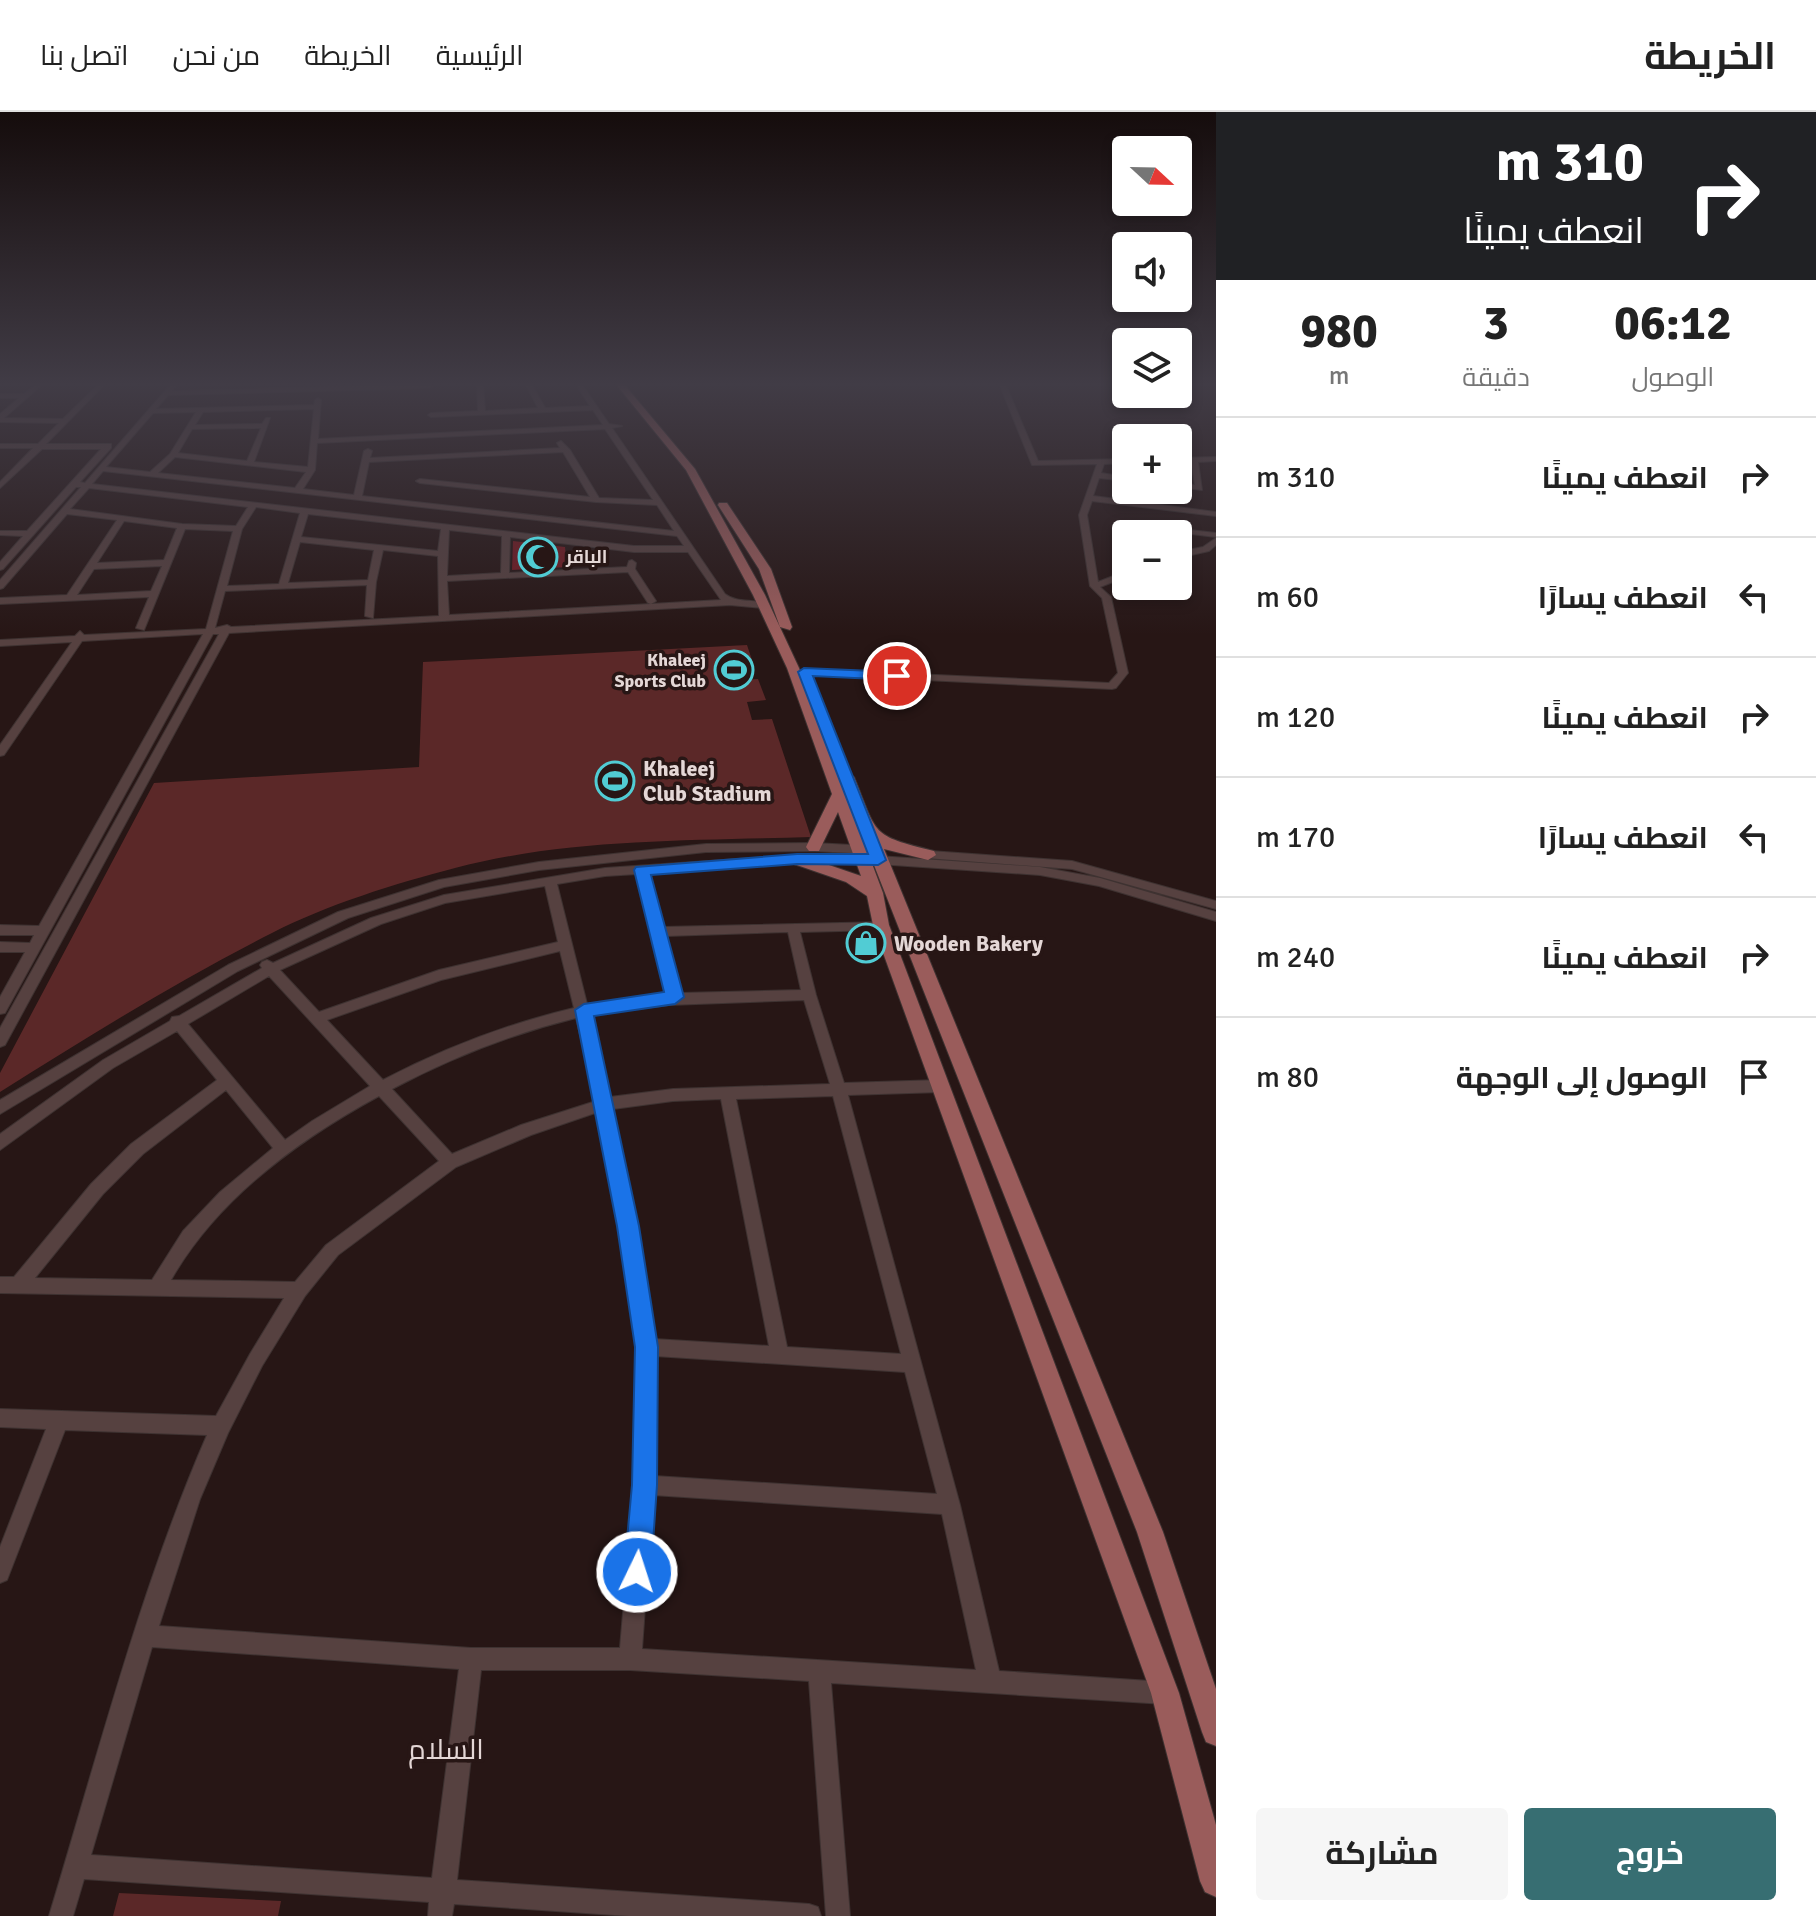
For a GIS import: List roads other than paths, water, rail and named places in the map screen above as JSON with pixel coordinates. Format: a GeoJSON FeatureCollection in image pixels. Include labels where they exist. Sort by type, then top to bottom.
{"type":"FeatureCollection","features":[{"type":"Feature","properties":{"kind":"main road"},"geometry":{"type":"LineString","coordinates":[[689,467],[760,598],[793,668],[840,792],[868,850],[881,925],[1165,1693],[1216,1881]]}},
{"type":"Feature","properties":{"kind":"main road"},"geometry":{"type":"LineString","coordinates":[[698,467],[765,569],[868,850],[1150,1532],[1216,1732]]}},
{"type":"Feature","properties":{"kind":"main road"},"geometry":{"type":"LineString","coordinates":[[814,847],[840,792]]}},
{"type":"Feature","properties":{"kind":"main road"},"geometry":{"type":"LineString","coordinates":[[868,850],[887,845],[928,855]]}},
{"type":"Feature","properties":{"kind":"main road"},"geometry":{"type":"LineString","coordinates":[[797,859],[852,878],[875,893]]}},
{"type":"Feature","properties":{"kind":"street"},"geometry":{"type":"LineString","coordinates":[[0,486],[18,467]]}},
{"type":"Feature","properties":{"kind":"street"},"geometry":{"type":"LineString","coordinates":[[0,567],[89,467]]}},
{"type":"Feature","properties":{"kind":"street"},"geometry":{"type":"LineString","coordinates":[[151,475],[160,467]]}},
{"type":"Feature","properties":{"kind":"street"},"geometry":{"type":"LineString","coordinates":[[286,467],[311,470],[297,492]]}},
{"type":"Feature","properties":{"kind":"street"},"geometry":{"type":"LineString","coordinates":[[357,499],[365,467]]}},
{"type":"Feature","properties":{"kind":"street"},"geometry":{"type":"LineString","coordinates":[[418,505],[419,467]]}},
{"type":"Feature","properties":{"kind":"street"},"geometry":{"type":"LineString","coordinates":[[576,467],[596,500]]}},
{"type":"Feature","properties":{"kind":"street"},"geometry":{"type":"LineString","coordinates":[[635,467],[726,599]]}},
{"type":"Feature","properties":{"kind":"street"},"geometry":{"type":"LineString","coordinates":[[646,467],[722,578],[714,584]]}},
{"type":"Feature","properties":{"kind":"street"},"geometry":{"type":"LineString","coordinates":[[804,672],[1112,686],[1123,673],[1106,597],[1094,586],[1083,515],[1099,467]]}},
{"type":"Feature","properties":{"kind":"street"},"geometry":{"type":"LineString","coordinates":[[1192,487],[1199,488],[1195,467]]}},
{"type":"Feature","properties":{"kind":"street"},"geometry":{"type":"LineString","coordinates":[[0,586],[101,469],[681,534]]}},
{"type":"Feature","properties":{"kind":"street"},"geometry":{"type":"LineString","coordinates":[[0,474],[11,474]]}},
{"type":"Feature","properties":{"kind":"street"},"geometry":{"type":"LineString","coordinates":[[1095,475],[1112,477]]}},
{"type":"Feature","properties":{"kind":"street"},"geometry":{"type":"LineString","coordinates":[[420,481],[596,500],[659,503]]}},
{"type":"Feature","properties":{"kind":"street"},"geometry":{"type":"LineString","coordinates":[[74,484],[634,549],[691,549]]}},
{"type":"Feature","properties":{"kind":"street"},"geometry":{"type":"LineString","coordinates":[[1088,498],[1216,514]]}},
{"type":"Feature","properties":{"kind":"street"},"geometry":{"type":"LineString","coordinates":[[0,1009],[210,628],[238,529],[254,504]]}},
{"type":"Feature","properties":{"kind":"street"},"geometry":{"type":"LineString","coordinates":[[1156,506],[1157,520]]}},
{"type":"Feature","properties":{"kind":"street"},"geometry":{"type":"LineString","coordinates":[[283,586],[305,510]]}},
{"type":"Feature","properties":{"kind":"street"},"geometry":{"type":"LineString","coordinates":[[65,511],[182,526],[238,529]]}},
{"type":"Feature","properties":{"kind":"street"},"geometry":{"type":"LineString","coordinates":[[70,598],[122,518]]}},
{"type":"Feature","properties":{"kind":"street"},"geometry":{"type":"LineString","coordinates":[[141,628],[182,526]]}},
{"type":"Feature","properties":{"kind":"street"},"geometry":{"type":"LineString","coordinates":[[444,615],[442,554],[445,528]]}},
{"type":"Feature","properties":{"kind":"street"},"geometry":{"type":"LineString","coordinates":[[0,533],[29,534]]}},
{"type":"Feature","properties":{"kind":"street"},"geometry":{"type":"LineString","coordinates":[[505,575],[506,533]]}},
{"type":"Feature","properties":{"kind":"street"},"geometry":{"type":"LineString","coordinates":[[1192,535],[1216,538]]}},
{"type":"Feature","properties":{"kind":"street"},"geometry":{"type":"LineString","coordinates":[[1192,552],[1206,549],[1216,538]]}},
{"type":"Feature","properties":{"kind":"street"},"geometry":{"type":"LineString","coordinates":[[297,539],[442,554]]}},
{"type":"Feature","properties":{"kind":"street"},"geometry":{"type":"LineString","coordinates":[[370,616],[372,582],[379,547]]}},
{"type":"Feature","properties":{"kind":"street"},"geometry":{"type":"LineString","coordinates":[[634,549],[631,569],[651,601]]}},
{"type":"Feature","properties":{"kind":"street"},"geometry":{"type":"LineString","coordinates":[[91,566],[166,563]]}},
{"type":"Feature","properties":{"kind":"street"},"geometry":{"type":"LineString","coordinates":[[442,579],[631,569]]}},
{"type":"Feature","properties":{"kind":"street"},"geometry":{"type":"LineString","coordinates":[[1094,586],[1112,579]]}},
{"type":"Feature","properties":{"kind":"street"},"geometry":{"type":"LineString","coordinates":[[220,589],[372,582]]}},
{"type":"Feature","properties":{"kind":"street"},"geometry":{"type":"LineString","coordinates":[[0,601],[153,594]]}},
{"type":"Feature","properties":{"kind":"street"},"geometry":{"type":"LineString","coordinates":[[227,628],[370,616],[444,615],[651,601],[760,598]]}},
{"type":"Feature","properties":{"kind":"street"},"geometry":{"type":"LineString","coordinates":[[0,634],[227,628],[760,598]]}},
{"type":"Feature","properties":{"kind":"street"},"geometry":{"type":"LineString","coordinates":[[0,643],[210,628]]}},
{"type":"Feature","properties":{"kind":"street"},"geometry":{"type":"LineString","coordinates":[[0,1041],[227,628]]}},
{"type":"Feature","properties":{"kind":"street"},"geometry":{"type":"LineString","coordinates":[[0,753],[80,634],[89,630]]}},
{"type":"Feature","properties":{"kind":"street"},"geometry":{"type":"LineString","coordinates":[[207,665],[224,665]]}},
{"type":"Feature","properties":{"kind":"street"},"geometry":{"type":"LineString","coordinates":[[0,1108],[90,1052],[259,956],[343,915],[443,883],[539,866],[691,849],[814,847],[868,850],[1040,871],[1100,882],[1216,917]]}},
{"type":"Feature","properties":{"kind":"street"},"geometry":{"type":"LineString","coordinates":[[0,1143],[108,1064],[177,1021],[271,969],[376,921],[444,899],[605,872],[797,859],[868,850]]}},
{"type":"Feature","properties":{"kind":"street"},"geometry":{"type":"LineString","coordinates":[[928,855],[1072,865],[1216,905]]}},
{"type":"Feature","properties":{"kind":"street"},"geometry":{"type":"LineString","coordinates":[[642,870],[675,997]]}},
{"type":"Feature","properties":{"kind":"street"},"geometry":{"type":"LineString","coordinates":[[550,881],[584,1010],[604,1104],[628,1226],[646,1347],[644,1485],[630,1659]]}},
{"type":"Feature","properties":{"kind":"street"},"geometry":{"type":"LineString","coordinates":[[658,932],[881,925]]}},
{"type":"Feature","properties":{"kind":"street"},"geometry":{"type":"LineString","coordinates":[[793,928],[950,1505],[990,1682]]}},
{"type":"Feature","properties":{"kind":"street"},"geometry":{"type":"LineString","coordinates":[[0,930],[42,931]]}},
{"type":"Feature","properties":{"kind":"street"},"geometry":{"type":"LineString","coordinates":[[316,1019],[416,980],[504,957],[566,945]]}},
{"type":"Feature","properties":{"kind":"street"},"geometry":{"type":"LineString","coordinates":[[0,947],[32,948]]}},
{"type":"Feature","properties":{"kind":"street"},"geometry":{"type":"LineString","coordinates":[[259,956],[450,1162]]}},
{"type":"Feature","properties":{"kind":"street"},"geometry":{"type":"LineString","coordinates":[[157,1287],[188,1236],[283,1149],[455,1049],[518,1027],[584,1010],[675,997],[809,995]]}},
{"type":"Feature","properties":{"kind":"street"},"geometry":{"type":"LineString","coordinates":[[177,1021],[283,1149]]}},
{"type":"Feature","properties":{"kind":"street"},"geometry":{"type":"LineString","coordinates":[[9,1285],[137,1149],[227,1081]]}},
{"type":"Feature","properties":{"kind":"street"},"geometry":{"type":"LineString","coordinates":[[61,1916],[190,1498],[221,1426],[299,1290],[332,1250],[450,1162],[526,1130],[604,1104],[673,1095],[941,1086]]}},
{"type":"Feature","properties":{"kind":"street"},"geometry":{"type":"LineString","coordinates":[[727,1093],[780,1356]]}},
{"type":"Feature","properties":{"kind":"street"},"geometry":{"type":"LineString","coordinates":[[9,1285],[299,1290]]}},
{"type":"Feature","properties":{"kind":"street"},"geometry":{"type":"LineString","coordinates":[[646,1347],[913,1364]]}},
{"type":"Feature","properties":{"kind":"street"},"geometry":{"type":"LineString","coordinates":[[0,1418],[221,1426]]}},
{"type":"Feature","properties":{"kind":"street"},"geometry":{"type":"LineString","coordinates":[[0,1573],[59,1420]]}},
{"type":"Feature","properties":{"kind":"street"},"geometry":{"type":"LineString","coordinates":[[644,1485],[950,1505]]}},
{"type":"Feature","properties":{"kind":"street"},"geometry":{"type":"LineString","coordinates":[[145,1636],[471,1659],[630,1659],[1165,1693]]}},
{"type":"Feature","properties":{"kind":"street"},"geometry":{"type":"LineString","coordinates":[[442,1904],[471,1659]]}},
{"type":"Feature","properties":{"kind":"street"},"geometry":{"type":"LineString","coordinates":[[819,1671],[838,1916]]}},
{"type":"Feature","properties":{"kind":"street"},"geometry":{"type":"LineString","coordinates":[[76,1866],[442,1904],[809,1916]]}},
{"type":"Feature","properties":{"kind":"place","name":"الباقر"},"geometry":{"type":"Point","coordinates":[538,557]}},
{"type":"Feature","properties":{"kind":"place","name":"Khaleej Sports Club"},"geometry":{"type":"Point","coordinates":[734,670]}},
{"type":"Feature","properties":{"kind":"place","name":"Khaleej Club Stadium"},"geometry":{"type":"Point","coordinates":[615,781]}},
{"type":"Feature","properties":{"kind":"place","name":"Wooden Bakery"},"geometry":{"type":"Point","coordinates":[866,943]}},
{"type":"Feature","properties":{"kind":"district","name":"السلام"},"geometry":{"type":"Point","coordinates":[446,1750]}}]}
